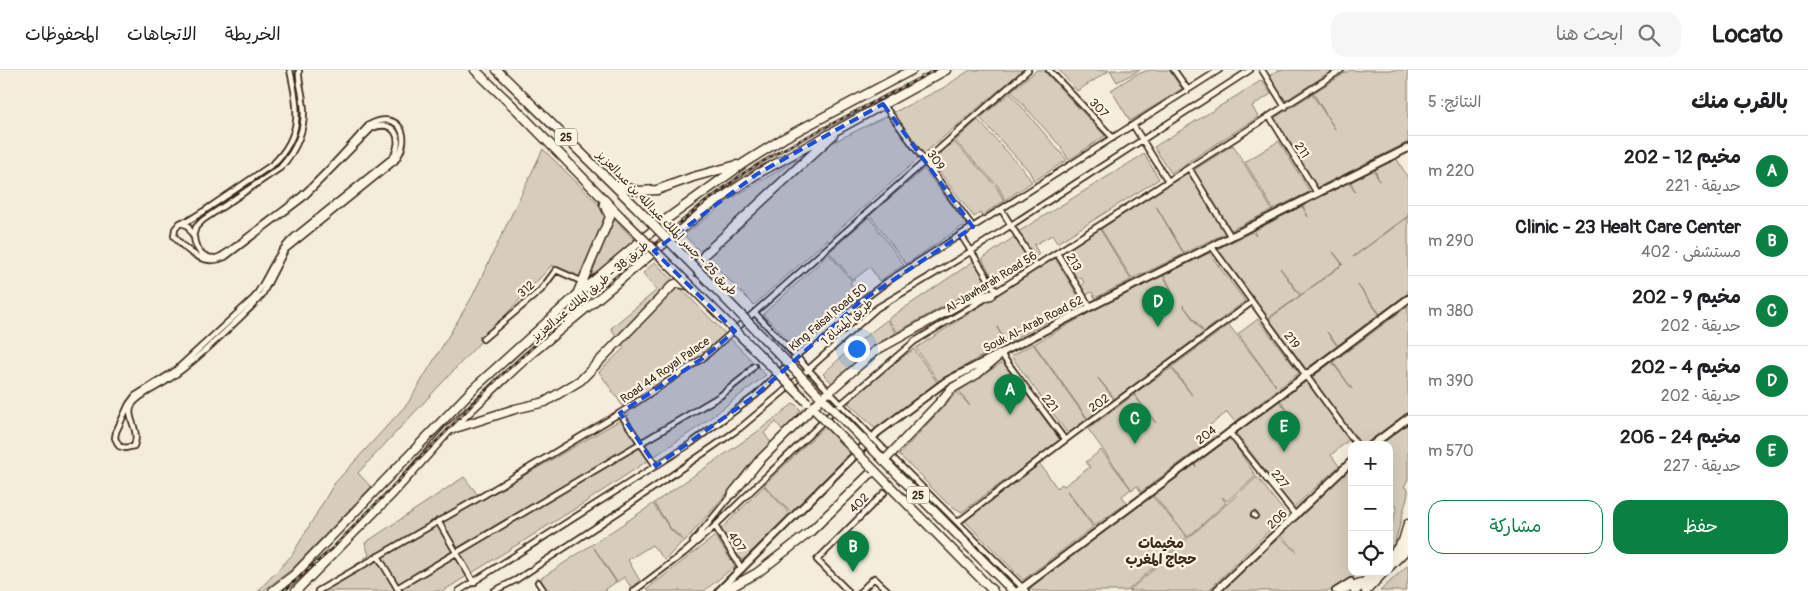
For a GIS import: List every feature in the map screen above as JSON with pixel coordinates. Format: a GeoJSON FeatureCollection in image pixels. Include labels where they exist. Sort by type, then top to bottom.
{"type":"FeatureCollection","features":[{"type":"Feature","properties":{"kind":"main road","name":"25"},"geometry":{"type":"LineString","coordinates":[[475,70],[516,109],[600,198],[812,406],[993,591]]}},
{"type":"Feature","properties":{"kind":"main road","name":"طريق 25 - جسر الملك عبدالله بن عبدالعزيز"},"geometry":{"type":"LineString","coordinates":[[497,70],[614,184],[698,272],[1013,591]]}},
{"type":"Feature","properties":{"kind":"main road","name":"طريق 38 - طريق الملك عبدالعزيز"},"geometry":{"type":"LineString","coordinates":[[273,591],[294,575],[474,388],[577,295],[664,221],[744,163],[784,138],[912,70]]}},
{"type":"Feature","properties":{"kind":"main road","name":"طريق 38 - طريق الملك عبدالعزيز"},"geometry":{"type":"LineString","coordinates":[[296,591],[384,503],[448,431],[526,358],[708,207],[757,174],[946,70]]}},
{"type":"Feature","properties":{"kind":"main road"},"geometry":{"type":"LineString","coordinates":[[698,272],[699,263],[706,253],[842,126]]}},
{"type":"Feature","properties":{"kind":"main road","name":"Souk Al-Arab Road 62"},"geometry":{"type":"LineString","coordinates":[[719,591],[872,437],[944,382],[1408,148]]}},
{"type":"Feature","properties":{"kind":"main road"},"geometry":{"type":"LineString","coordinates":[[614,184],[640,191],[657,190],[693,177],[744,163]]}},
{"type":"Feature","properties":{"kind":"main road"},"geometry":{"type":"LineString","coordinates":[[577,295],[610,217],[600,198]]}},
{"type":"Feature","properties":{"kind":"main road"},"geometry":{"type":"LineString","coordinates":[[448,431],[515,409],[545,402],[581,380],[673,285],[678,283],[688,285]]}},
{"type":"Feature","properties":{"kind":"main road"},"geometry":{"type":"LineString","coordinates":[[733,493],[759,461],[821,397],[830,392],[875,351],[967,300],[994,293]]}},
{"type":"Feature","properties":{"kind":"main road","name":"204"},"geometry":{"type":"LineString","coordinates":[[1022,590],[1229,432],[1408,299]]}},
{"type":"Feature","properties":{"kind":"main road"},"geometry":{"type":"LineString","coordinates":[[884,461],[951,389],[977,374],[1001,354]]}},
{"type":"Feature","properties":{"kind":"main road"},"geometry":{"type":"LineString","coordinates":[[1377,441],[1408,418]]}},
{"type":"Feature","properties":{"kind":"main road","name":"206"},"geometry":{"type":"LineString","coordinates":[[1216,591],[1348,466]]}},
{"type":"Feature","properties":{"kind":"main road"},"geometry":{"type":"LineString","coordinates":[[724,591],[757,573],[810,532],[874,470]]}},
{"type":"Feature","properties":{"kind":"main road"},"geometry":{"type":"LineString","coordinates":[[1393,554],[1403,541],[1408,524]]}},
{"type":"Feature","properties":{"kind":"main road"},"geometry":{"type":"LineString","coordinates":[[1393,563],[1405,550],[1408,543]]}},
{"type":"Feature","properties":{"kind":"main road"},"geometry":{"type":"LineString","coordinates":[[1357,590],[1371,576]]}},
{"type":"Feature","properties":{"kind":"main road"},"geometry":{"type":"LineString","coordinates":[[1366,591],[1380,576]]}},
{"type":"Feature","properties":{"kind":"main road"},"geometry":{"type":"LineString","coordinates":[[1340,591],[1364,582]]}},
{"type":"Feature","properties":{"kind":"street"},"geometry":{"type":"LineString","coordinates":[[290,70],[297,118],[290,144],[273,164],[188,221],[180,222],[175,229],[174,236],[182,245],[202,258],[218,261],[264,229],[303,198],[372,128],[385,126],[392,128],[397,134],[399,141],[398,149],[393,157],[288,243],[276,258],[263,286],[254,298],[174,371],[135,396],[129,404],[116,432],[115,438],[119,446],[125,448],[134,446],[137,439],[130,414],[132,405],[139,398],[174,376],[257,301],[286,250],[395,161],[402,152],[405,141],[401,129],[393,122],[376,121],[369,125],[299,198],[218,258],[209,257],[199,252],[195,245],[194,237],[196,227],[203,220],[280,168],[289,159],[297,145],[303,129],[304,104],[298,72]]}},
{"type":"Feature","properties":{"kind":"street","name":"Road 44 Royal Palace"},"geometry":{"type":"LineString","coordinates":[[318,591],[620,413],[703,358],[1028,70]]}},
{"type":"Feature","properties":{"kind":"street","name":"307"},"geometry":{"type":"LineString","coordinates":[[1049,70],[1113,138]]}},
{"type":"Feature","properties":{"kind":"street"},"geometry":{"type":"LineString","coordinates":[[1174,70],[1188,90]]}},
{"type":"Feature","properties":{"kind":"street","name":"King Faisal Road 50"},"geometry":{"type":"LineString","coordinates":[[459,591],[690,444],[756,395],[796,357],[860,302],[888,281],[1219,70]]}},
{"type":"Feature","properties":{"kind":"street","name":"طريق المشاة 1"},"geometry":{"type":"LineString","coordinates":[[494,591],[516,580],[617,514],[740,428],[877,308],[971,251],[1250,70]]}},
{"type":"Feature","properties":{"kind":"street"},"geometry":{"type":"LineString","coordinates":[[1262,70],[1285,107]]}},
{"type":"Feature","properties":{"kind":"street","name":"Al-Jawharah Road 56"},"geometry":{"type":"LineString","coordinates":[[634,591],[684,553],[715,526],[841,404],[915,341],[994,293],[1341,70]]}},
{"type":"Feature","properties":{"kind":"street","name":"309"},"geometry":{"type":"LineString","coordinates":[[883,104],[973,227]]}},
{"type":"Feature","properties":{"kind":"street","name":"211"},"geometry":{"type":"LineString","coordinates":[[1270,117],[1318,193]]}},
{"type":"Feature","properties":{"kind":"street"},"geometry":{"type":"LineString","coordinates":[[1133,125],[1168,181]]}},
{"type":"Feature","properties":{"kind":"street"},"geometry":{"type":"LineString","coordinates":[[1190,168],[1231,237]]}},
{"type":"Feature","properties":{"kind":"street"},"geometry":{"type":"LineString","coordinates":[[1001,209],[1036,266]]}},
{"type":"Feature","properties":{"kind":"street"},"geometry":{"type":"LineString","coordinates":[[180,222],[187,225],[194,237]]}},
{"type":"Feature","properties":{"kind":"street"},"geometry":{"type":"LineString","coordinates":[[961,235],[994,293]]}},
{"type":"Feature","properties":{"kind":"street","name":"219"},"geometry":{"type":"LineString","coordinates":[[1212,247],[1354,441]]}},
{"type":"Feature","properties":{"kind":"street","name":"213"},"geometry":{"type":"LineString","coordinates":[[1057,252],[1090,307]]}},
{"type":"Feature","properties":{"kind":"street","name":"312"},"geometry":{"type":"LineString","coordinates":[[483,339],[541,290],[556,270],[583,282]]}},
{"type":"Feature","properties":{"kind":"street","name":"202"},"geometry":{"type":"LineString","coordinates":[[958,522],[1065,440],[1252,302]]}},
{"type":"Feature","properties":{"kind":"street"},"geometry":{"type":"LineString","coordinates":[[755,313],[872,437],[958,522],[1022,590]]}},
{"type":"Feature","properties":{"kind":"street","name":"221"},"geometry":{"type":"LineString","coordinates":[[1001,354],[1065,440]]}},
{"type":"Feature","properties":{"kind":"street"},"geometry":{"type":"LineString","coordinates":[[378,556],[398,590],[456,553],[720,396],[744,377],[754,366]]}},
{"type":"Feature","properties":{"kind":"street"},"geometry":{"type":"LineString","coordinates":[[620,413],[656,466]]}},
{"type":"Feature","properties":{"kind":"street","name":"227"},"geometry":{"type":"LineString","coordinates":[[1229,432],[1296,516]]}},
{"type":"Feature","properties":{"kind":"street","name":"Al-Jawharah Road 56"},"geometry":{"type":"LineString","coordinates":[[684,553],[733,493]]}},
{"type":"Feature","properties":{"kind":"street","name":"402"},"geometry":{"type":"LineString","coordinates":[[848,591],[817,560],[884,493]]}},
{"type":"Feature","properties":{"kind":"street"},"geometry":{"type":"LineString","coordinates":[[438,521],[474,583]]}},
{"type":"Feature","properties":{"kind":"street","name":"407"},"geometry":{"type":"LineString","coordinates":[[715,526],[742,569]]}},
{"type":"Feature","properties":{"kind":"street"},"geometry":{"type":"LineString","coordinates":[[1364,582],[1366,576]]}},
{"type":"Feature","properties":{"kind":"street"},"geometry":{"type":"LineString","coordinates":[[861,591],[874,578],[888,591]]}},
{"type":"Feature","properties":{"kind":"street"},"geometry":{"type":"LineString","coordinates":[[538,582],[544,591]]}},
{"type":"Feature","properties":{"kind":"street"},"geometry":{"type":"LineString","coordinates":[[1335,591],[1351,582]]}},
{"type":"Feature","properties":{"kind":"highlighted area"},"geometry":{"type":"Polygon","coordinates":[[[883,104],[973,227],[860,302],[756,395],[656,466],[620,413],[703,358],[735,331],[654,251],[757,174],[883,104]]]}},
{"type":"Feature","properties":{"kind":"shaded area"},"geometry":{"type":"Polygon","coordinates":[[[970,70],[1023,70],[927,151],[754,305],[684,235],[732,198],[791,163],[943,88],[970,70]]]}},
{"type":"Feature","properties":{"kind":"shaded area"},"geometry":{"type":"Polygon","coordinates":[[[1037,70],[1043,70],[1105,136],[1069,160],[1060,146],[1011,91],[1037,70]]]}},
{"type":"Feature","properties":{"kind":"shaded area"},"geometry":{"type":"Polygon","coordinates":[[[1059,70],[1108,70],[1109,71],[1077,91],[1059,70]]]}},
{"type":"Feature","properties":{"kind":"shaded area"},"geometry":{"type":"Polygon","coordinates":[[[1110,70],[1140,70],[1117,82],[1110,70]]]}},
{"type":"Feature","properties":{"kind":"shaded area"},"geometry":{"type":"Polygon","coordinates":[[[1149,70],[1169,70],[1182,89],[1130,121],[1111,90],[1135,75],[1149,70]]]}},
{"type":"Feature","properties":{"kind":"shaded area"},"geometry":{"type":"Polygon","coordinates":[[[1279,70],[1333,70],[1285,101],[1269,76],[1279,70]]]}},
{"type":"Feature","properties":{"kind":"shaded area"},"geometry":{"type":"Polygon","coordinates":[[[1350,70],[1408,70],[1408,142],[1317,188],[1273,119],[1312,94],[1335,129],[1313,93],[1350,70]]]}},
{"type":"Feature","properties":{"kind":"shaded area"},"geometry":{"type":"Polygon","coordinates":[[[1262,80],[1271,94],[1252,106],[1258,117],[1171,173],[1154,147],[1262,80]]]}},
{"type":"Feature","properties":{"kind":"shaded area"},"geometry":{"type":"Polygon","coordinates":[[[1010,93],[1067,160],[1034,181],[1029,171],[980,118],[1010,93]]]}},
{"type":"Feature","properties":{"kind":"shaded area"},"geometry":{"type":"Polygon","coordinates":[[[978,120],[1023,169],[1032,182],[1005,200],[998,186],[955,141],[978,120]]]}},
{"type":"Feature","properties":{"kind":"shaded area"},"geometry":{"type":"Polygon","coordinates":[[[1279,141],[1310,192],[1273,209],[1245,162],[1279,141]]]}},
{"type":"Feature","properties":{"kind":"shaded area"},"geometry":{"type":"Polygon","coordinates":[[[954,142],[996,186],[1004,201],[982,215],[980,213],[974,217],[931,161],[954,142]]]}},
{"type":"Feature","properties":{"kind":"shaded area"},"geometry":{"type":"Polygon","coordinates":[[[1233,145],[1272,210],[1231,230],[1194,170],[1233,145]]]}},
{"type":"Feature","properties":{"kind":"shaded area"},"geometry":{"type":"Polygon","coordinates":[[[543,149],[636,241],[588,282],[552,265],[358,473],[371,487],[291,570],[263,591],[258,591],[292,555],[334,484],[408,403],[472,297],[543,149]]]}},
{"type":"Feature","properties":{"kind":"shaded area"},"geometry":{"type":"Polygon","coordinates":[[[1144,154],[1159,179],[1057,243],[1052,235],[1034,245],[1039,254],[1033,258],[1018,232],[1144,154]]]}},
{"type":"Feature","properties":{"kind":"shaded area"},"geometry":{"type":"Polygon","coordinates":[[[1397,159],[1408,178],[1408,216],[1353,257],[1408,217],[1408,293],[1380,314],[1357,284],[1379,314],[1338,345],[1327,332],[1337,346],[1306,369],[1269,319],[1299,296],[1268,318],[1217,249],[1252,232],[1256,236],[1254,231],[1302,206],[1308,217],[1303,206],[1349,182],[1355,192],[1351,182],[1374,170],[1379,181],[1375,169],[1397,159]],[[1333,252],[1342,264],[1301,295],[1280,268],[1300,296],[1343,264],[1333,252]]]}},
{"type":"Feature","properties":{"kind":"shaded area"},"geometry":{"type":"Polygon","coordinates":[[[924,169],[966,224],[906,264],[870,215],[924,169]]]}},
{"type":"Feature","properties":{"kind":"shaded area"},"geometry":{"type":"Polygon","coordinates":[[[1189,172],[1226,233],[1184,253],[1156,206],[1184,254],[1132,279],[1101,229],[1189,172]]]}},
{"type":"Feature","properties":{"kind":"shaded area"},"geometry":{"type":"Polygon","coordinates":[[[869,217],[904,265],[879,281],[870,267],[853,280],[829,252],[869,217]]]}},
{"type":"Feature","properties":{"kind":"shaded area"},"geometry":{"type":"Polygon","coordinates":[[[1100,229],[1131,280],[1095,298],[1092,292],[1086,295],[1081,286],[1084,283],[1081,277],[1077,279],[1073,272],[1075,271],[1064,252],[1100,229]]]}},
{"type":"Feature","properties":{"kind":"shaded area"},"geometry":{"type":"Polygon","coordinates":[[[1014,237],[1028,258],[994,280],[982,259],[1014,237]]]}},
{"type":"Feature","properties":{"kind":"shaded area"},"geometry":{"type":"Polygon","coordinates":[[[1209,253],[1245,301],[1204,332],[1183,305],[1203,333],[1115,399],[1098,378],[1114,399],[1088,419],[1034,344],[1105,304],[1163,275],[1172,291],[1164,275],[1209,253]]]}},
{"type":"Feature","properties":{"kind":"shaded area"},"geometry":{"type":"Polygon","coordinates":[[[829,254],[852,281],[850,283],[860,295],[798,350],[763,314],[829,254]]]}},
{"type":"Feature","properties":{"kind":"shaded area"},"geometry":{"type":"Polygon","coordinates":[[[1055,258],[1083,304],[1006,343],[997,327],[1005,343],[938,381],[916,348],[1055,258]]]}},
{"type":"Feature","properties":{"kind":"shaded area"},"geometry":{"type":"Polygon","coordinates":[[[974,261],[987,282],[897,332],[888,319],[974,261]]]}},
{"type":"Feature","properties":{"kind":"shaded area"},"geometry":{"type":"Polygon","coordinates":[[[655,262],[766,375],[700,426],[581,505],[443,591],[320,591],[369,555],[365,543],[464,477],[482,500],[629,415],[599,372],[624,348],[611,328],[657,290],[643,273],[655,262]]]}},
{"type":"Feature","properties":{"kind":"shaded area"},"geometry":{"type":"Polygon","coordinates":[[[1408,306],[1408,412],[1369,441],[1357,441],[1311,378],[1332,362],[1352,389],[1333,362],[1408,306]]]}},
{"type":"Feature","properties":{"kind":"shaded area"},"geometry":{"type":"Polygon","coordinates":[[[1258,319],[1299,373],[1235,422],[1227,412],[1209,426],[1216,436],[1141,492],[1137,486],[1132,490],[1088,429],[1134,395],[1156,423],[1134,394],[1171,368],[1192,395],[1172,367],[1229,325],[1276,386],[1238,334],[1258,319]]]}},
{"type":"Feature","properties":{"kind":"shaded area"},"geometry":{"type":"Polygon","coordinates":[[[887,320],[896,333],[872,347],[832,383],[823,374],[854,345],[887,320]]]}},
{"type":"Feature","properties":{"kind":"shaded area"},"geometry":{"type":"Polygon","coordinates":[[[1033,344],[1087,419],[1068,434],[1011,356],[1033,344]]]}},
{"type":"Feature","properties":{"kind":"shaded area"},"geometry":{"type":"Polygon","coordinates":[[[914,349],[937,382],[876,429],[848,403],[893,364],[914,349]]]}},
{"type":"Feature","properties":{"kind":"shaded area"},"geometry":{"type":"Polygon","coordinates":[[[1003,362],[1060,440],[962,512],[948,504],[899,455],[957,392],[970,406],[959,391],[1003,362]]]}},
{"type":"Feature","properties":{"kind":"shaded area"},"geometry":{"type":"Polygon","coordinates":[[[1307,381],[1349,440],[1331,455],[1339,466],[1293,508],[1236,433],[1279,401],[1289,413],[1280,400],[1307,381]]]}},
{"type":"Feature","properties":{"kind":"shaded area"},"geometry":{"type":"Polygon","coordinates":[[[794,403],[800,409],[800,414],[784,432],[776,422],[764,433],[771,443],[685,541],[671,529],[654,503],[757,432],[794,403]]]}},
{"type":"Feature","properties":{"kind":"shaded area"},"geometry":{"type":"Polygon","coordinates":[[[1408,424],[1408,479],[1404,487],[1408,489],[1408,494],[1394,546],[1393,520],[1397,507],[1393,502],[1393,441],[1385,441],[1408,424]]]}},
{"type":"Feature","properties":{"kind":"shaded area"},"geometry":{"type":"Polygon","coordinates":[[[824,427],[851,454],[791,513],[764,485],[824,427]]]}},
{"type":"Feature","properties":{"kind":"shaded area"},"geometry":{"type":"Polygon","coordinates":[[[1230,438],[1256,476],[1227,501],[1222,497],[1226,503],[1188,537],[1153,495],[1194,465],[1196,467],[1195,464],[1230,438]]]}},
{"type":"Feature","properties":{"kind":"shaded area"},"geometry":{"type":"Polygon","coordinates":[[[1101,450],[1131,489],[1122,496],[1127,503],[1094,526],[1067,491],[1093,527],[1023,580],[965,521],[1040,464],[1057,488],[1062,484],[1064,486],[1090,467],[1086,462],[1101,450]]]}},
{"type":"Feature","properties":{"kind":"shaded area"},"geometry":{"type":"Polygon","coordinates":[[[1348,470],[1348,576],[1356,576],[1330,591],[1222,591],[1279,536],[1297,552],[1280,534],[1348,470]]]}},
{"type":"Feature","properties":{"kind":"shaded area"},"geometry":{"type":"Polygon","coordinates":[[[1257,477],[1286,514],[1208,591],[1129,591],[1257,477]]]}},
{"type":"Feature","properties":{"kind":"shaded area"},"geometry":{"type":"Polygon","coordinates":[[[764,486],[790,514],[743,560],[735,553],[721,529],[764,486]]]}},
{"type":"Feature","properties":{"kind":"shaded area"},"geometry":{"type":"Polygon","coordinates":[[[1152,496],[1187,537],[1127,591],[1033,591],[1029,587],[1152,496]]]}},
{"type":"Feature","properties":{"kind":"shaded area"},"geometry":{"type":"Polygon","coordinates":[[[653,504],[671,530],[683,541],[665,560],[652,545],[628,560],[640,581],[631,587],[624,577],[617,582],[594,548],[616,582],[606,589],[607,591],[548,591],[540,579],[653,504]]]}},
{"type":"Feature","properties":{"kind":"shaded area"},"geometry":{"type":"Polygon","coordinates":[[[715,536],[735,566],[704,591],[649,591],[647,589],[715,536]]]}},
{"type":"Feature","properties":{"kind":"shaded area"},"geometry":{"type":"Polygon","coordinates":[[[1408,565],[1408,581],[1405,591],[1380,591],[1408,565]]]}},
{"type":"Feature","properties":{"kind":"railway"},"geometry":{"type":"LineString","coordinates":[[284,591],[333,548],[497,379],[700,206],[744,173],[782,150],[935,70]]}},
{"type":"Feature","properties":{"kind":"place","name":"مخيم 4 - 202"},"geometry":{"type":"Point","coordinates":[1158,327]}},
{"type":"Feature","properties":{"kind":"place","name":"مخيم 12 - 202"},"geometry":{"type":"Point","coordinates":[1010,415]}},
{"type":"Feature","properties":{"kind":"place","name":"مخيم 9 - 202"},"geometry":{"type":"Point","coordinates":[1135,444]}},
{"type":"Feature","properties":{"kind":"place","name":"مخيم 24 - 206"},"geometry":{"type":"Point","coordinates":[1284,452]}},
{"type":"Feature","properties":{"kind":"place","name":"Clinic - 23 Healt Care Center"},"geometry":{"type":"Point","coordinates":[853,572]}},
{"type":"Feature","properties":{"kind":"district","name":"مخيمات حجاج المغرب"},"geometry":{"type":"Point","coordinates":[1161,552]}}]}
